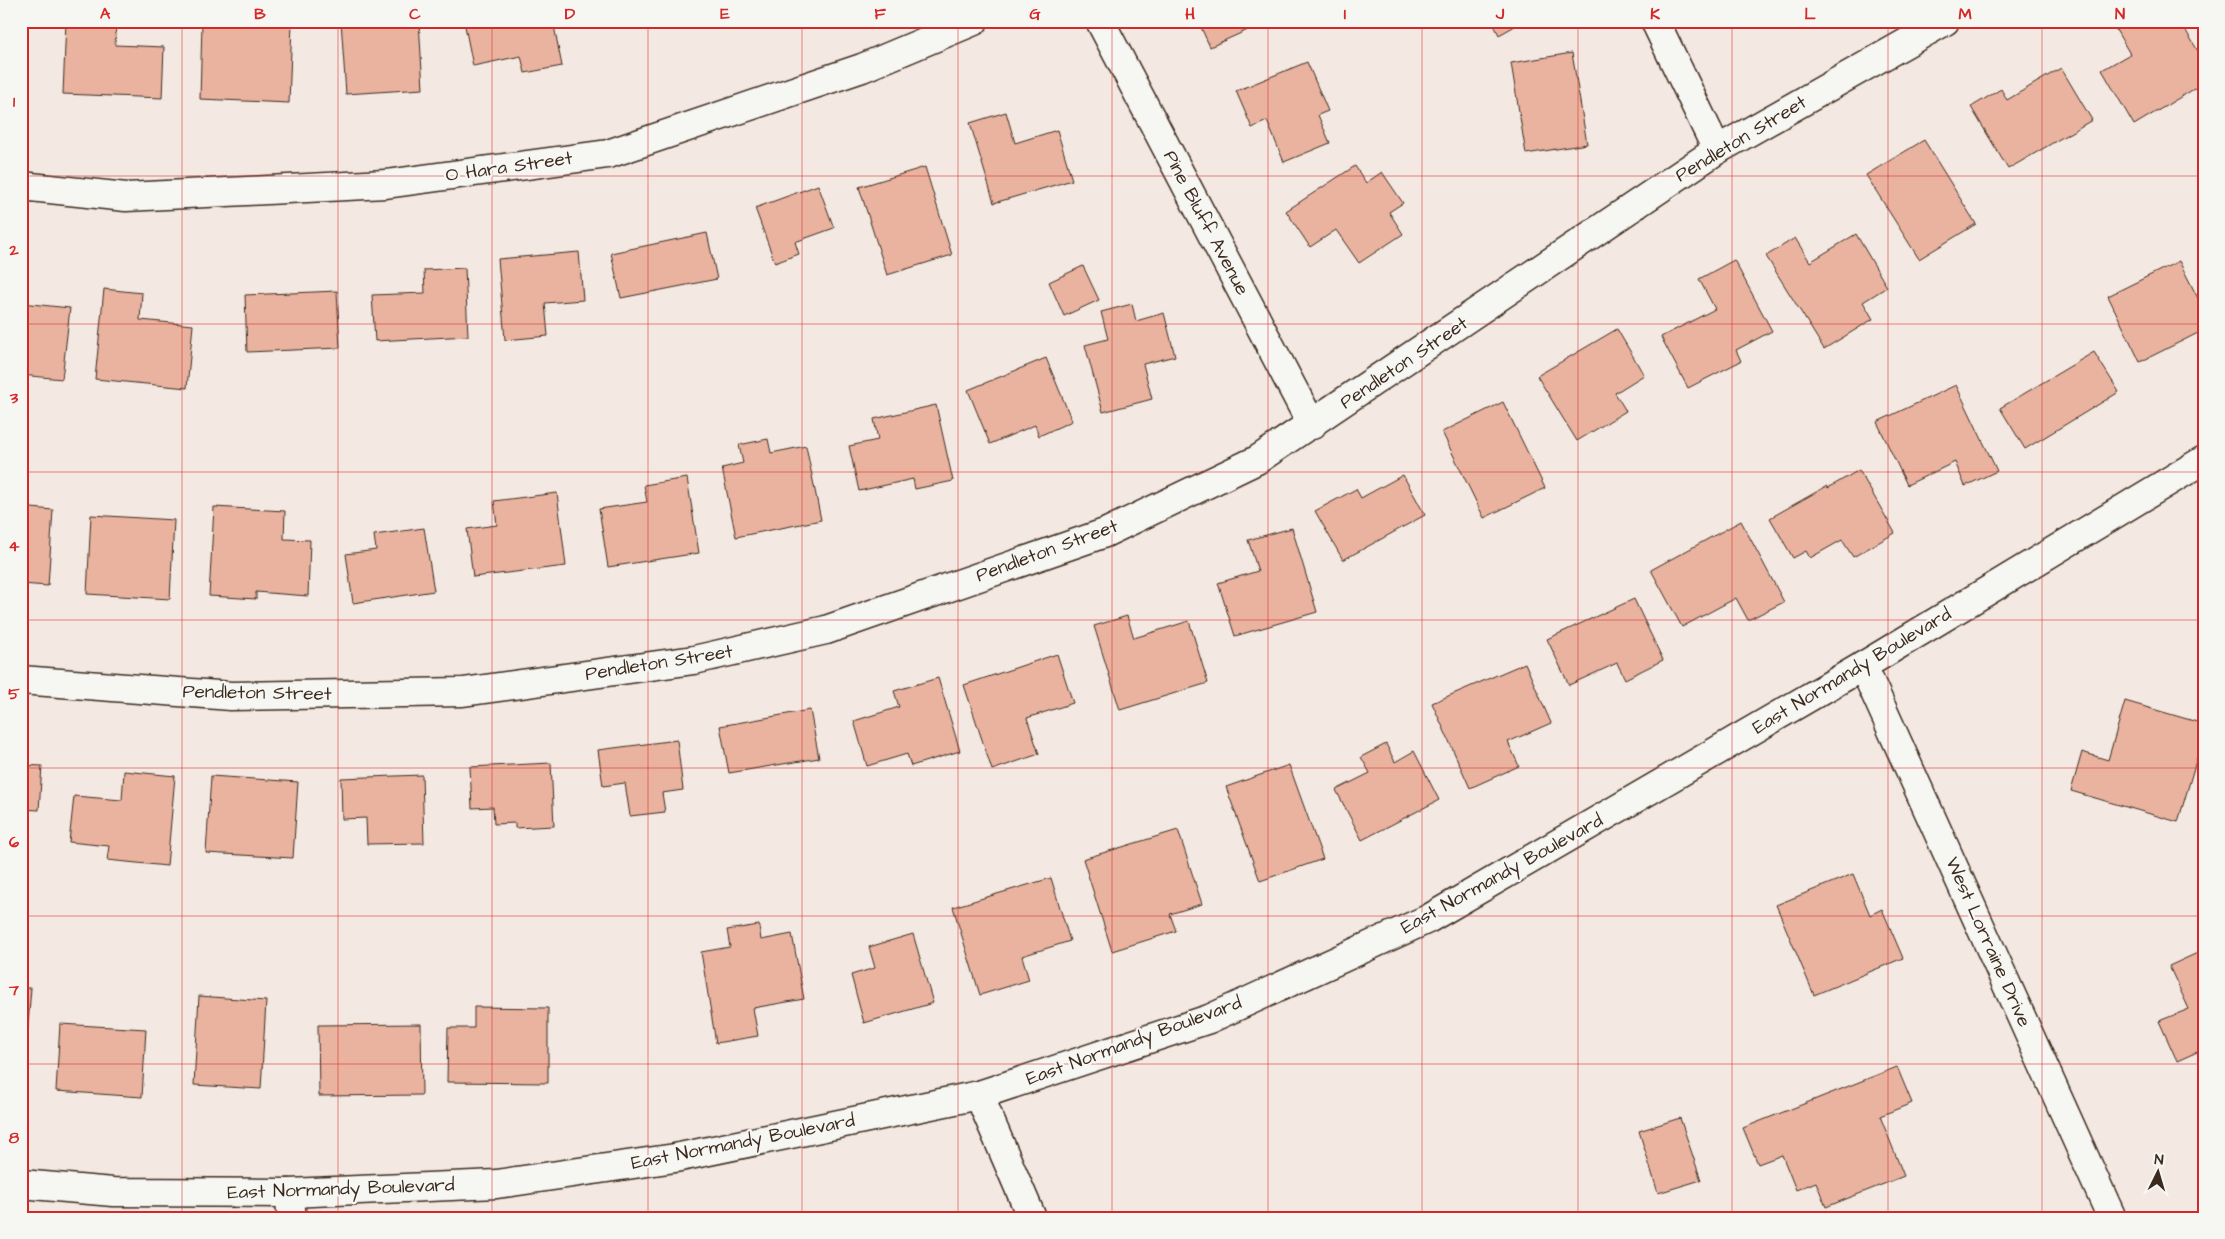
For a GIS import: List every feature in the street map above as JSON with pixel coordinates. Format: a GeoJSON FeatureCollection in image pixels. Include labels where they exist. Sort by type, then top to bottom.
{"type":"FeatureCollection","features":[{"type":"Feature","properties":{"kind":"street","name":"O Hara Street"},"geometry":{"type":"LineString","coordinates":[[21,186],[126,197],[386,184],[608,154],[862,68],[974,21]]}},
{"type":"Feature","properties":{"kind":"street","name":"Pine Bluff Avenue"},"geometry":{"type":"LineString","coordinates":[[1100,21],[1312,425]]}},
{"type":"Feature","properties":{"kind":"street"},"geometry":{"type":"LineString","coordinates":[[1655,21],[1717,150]]}},
{"type":"Feature","properties":{"kind":"street","name":"Pendleton Street"},"geometry":{"type":"LineString","coordinates":[[21,680],[231,696],[463,692],[694,660],[826,630],[1106,533],[1257,460],[1312,425],[1717,150],[1945,21]]}},
{"type":"Feature","properties":{"kind":"street","name":"East Normandy Boulevard"},"geometry":{"type":"LineString","coordinates":[[21,1184],[290,1205],[496,1184],[675,1158],[979,1096],[1209,1019],[1428,920],[1863,666],[2204,460]]}},
{"type":"Feature","properties":{"kind":"street","name":"West Lorraine Drive"},"geometry":{"type":"LineString","coordinates":[[1863,666],[2112,1218]]}},
{"type":"Feature","properties":{"kind":"street"},"geometry":{"type":"LineString","coordinates":[[979,1096],[1032,1218]]}},
{"type":"Feature","properties":{"kind":"building"},"geometry":{"type":"Polygon","coordinates":[[[66,21],[116,21],[115,45],[164,47],[162,98],[63,94],[66,21]]]}},
{"type":"Feature","properties":{"kind":"building"},"geometry":{"type":"Polygon","coordinates":[[[231,21],[292,23],[289,103],[200,99],[202,23],[231,24],[231,21]]]}},
{"type":"Feature","properties":{"kind":"building"},"geometry":{"type":"Polygon","coordinates":[[[341,21],[419,21],[423,89],[346,94],[341,21]]]}},
{"type":"Feature","properties":{"kind":"building"},"geometry":{"type":"Polygon","coordinates":[[[464,21],[553,21],[562,66],[525,73],[521,56],[473,66],[464,21]]]}},
{"type":"Feature","properties":{"kind":"building"},"geometry":{"type":"Polygon","coordinates":[[[1198,21],[1257,21],[1259,25],[1210,47],[1198,21]]]}},
{"type":"Feature","properties":{"kind":"building"},"geometry":{"type":"Polygon","coordinates":[[[1492,21],[1524,21],[1499,35],[1492,21]]]}},
{"type":"Feature","properties":{"kind":"building"},"geometry":{"type":"Polygon","coordinates":[[[2127,21],[2180,21],[2204,61],[2204,83],[2134,125],[2102,70],[2130,54],[2115,28],[2127,21]]]}},
{"type":"Feature","properties":{"kind":"building"},"geometry":{"type":"Polygon","coordinates":[[[21,34],[26,34],[21,75],[21,34]]]}},
{"type":"Feature","properties":{"kind":"building"},"geometry":{"type":"Polygon","coordinates":[[[1572,53],[1587,144],[1526,154],[1511,63],[1572,53]]]}},
{"type":"Feature","properties":{"kind":"building"},"geometry":{"type":"Polygon","coordinates":[[[1307,62],[1328,111],[1318,115],[1330,143],[1284,162],[1267,121],[1252,128],[1236,91],[1307,62]]]}},
{"type":"Feature","properties":{"kind":"building"},"geometry":{"type":"Polygon","coordinates":[[[2061,68],[2092,120],[2008,169],[1971,107],[2001,89],[2007,100],[2061,68]]]}},
{"type":"Feature","properties":{"kind":"building"},"geometry":{"type":"Polygon","coordinates":[[[1006,112],[1015,143],[1057,130],[1072,180],[994,203],[970,123],[1006,112]]]}},
{"type":"Feature","properties":{"kind":"building"},"geometry":{"type":"Polygon","coordinates":[[[1924,140],[1976,224],[1919,259],[1866,175],[1924,140]]]}},
{"type":"Feature","properties":{"kind":"building"},"geometry":{"type":"Polygon","coordinates":[[[1355,166],[1366,183],[1382,172],[1403,203],[1389,212],[1403,234],[1359,263],[1336,230],[1310,247],[1286,211],[1355,166]]]}},
{"type":"Feature","properties":{"kind":"building"},"geometry":{"type":"Polygon","coordinates":[[[925,167],[952,255],[887,275],[859,187],[925,167]]]}},
{"type":"Feature","properties":{"kind":"building"},"geometry":{"type":"Polygon","coordinates":[[[818,185],[834,228],[795,242],[799,254],[775,263],[755,208],[818,185]]]}},
{"type":"Feature","properties":{"kind":"building"},"geometry":{"type":"Polygon","coordinates":[[[707,233],[717,279],[621,298],[611,253],[707,233]]]}},
{"type":"Feature","properties":{"kind":"building"},"geometry":{"type":"Polygon","coordinates":[[[1856,234],[1887,287],[1863,302],[1873,319],[1824,349],[1766,256],[1795,238],[1810,262],[1856,234]]]}},
{"type":"Feature","properties":{"kind":"building"},"geometry":{"type":"Polygon","coordinates":[[[579,252],[583,300],[545,303],[548,336],[505,340],[498,259],[579,252]]]}},
{"type":"Feature","properties":{"kind":"building"},"geometry":{"type":"Polygon","coordinates":[[[1734,260],[1772,331],[1736,350],[1741,361],[1688,388],[1661,337],[1715,309],[1699,279],[1734,260]]]}},
{"type":"Feature","properties":{"kind":"building"},"geometry":{"type":"Polygon","coordinates":[[[2179,261],[2204,310],[2204,330],[2140,362],[2108,296],[2179,261]]]}},
{"type":"Feature","properties":{"kind":"building"},"geometry":{"type":"Polygon","coordinates":[[[1083,266],[1099,300],[1064,316],[1049,282],[1083,266]]]}},
{"type":"Feature","properties":{"kind":"building"},"geometry":{"type":"Polygon","coordinates":[[[465,268],[468,336],[375,341],[372,295],[425,293],[424,270],[465,268]]]}},
{"type":"Feature","properties":{"kind":"building"},"geometry":{"type":"Polygon","coordinates":[[[104,289],[142,293],[140,320],[193,325],[187,388],[95,379],[104,289]]]}},
{"type":"Feature","properties":{"kind":"building"},"geometry":{"type":"Polygon","coordinates":[[[337,291],[340,348],[247,352],[245,295],[337,291]]]}},
{"type":"Feature","properties":{"kind":"building"},"geometry":{"type":"Polygon","coordinates":[[[21,303],[70,308],[62,379],[21,375],[21,303]]]}},
{"type":"Feature","properties":{"kind":"building"},"geometry":{"type":"Polygon","coordinates":[[[1132,304],[1136,321],[1164,313],[1175,356],[1143,364],[1152,399],[1103,412],[1085,345],[1108,339],[1101,312],[1132,304]]]}},
{"type":"Feature","properties":{"kind":"building"},"geometry":{"type":"Polygon","coordinates":[[[1617,329],[1644,375],[1615,393],[1626,411],[1577,441],[1537,376],[1617,329]]]}},
{"type":"Feature","properties":{"kind":"building"},"geometry":{"type":"Polygon","coordinates":[[[2094,352],[2119,392],[2025,449],[2000,408],[2094,352]]]}},
{"type":"Feature","properties":{"kind":"building"},"geometry":{"type":"Polygon","coordinates":[[[1046,358],[1072,421],[1039,436],[1035,425],[990,444],[968,390],[1046,358]]]}},
{"type":"Feature","properties":{"kind":"building"},"geometry":{"type":"Polygon","coordinates":[[[1956,385],[1997,471],[1965,486],[1955,462],[1907,485],[1877,422],[1956,385]]]}},
{"type":"Feature","properties":{"kind":"building"},"geometry":{"type":"Polygon","coordinates":[[[1503,402],[1545,488],[1484,518],[1442,432],[1503,402]]]}},
{"type":"Feature","properties":{"kind":"building"},"geometry":{"type":"Polygon","coordinates":[[[936,405],[953,481],[915,489],[913,479],[859,491],[849,446],[878,440],[874,419],[936,405]]]}},
{"type":"Feature","properties":{"kind":"building"},"geometry":{"type":"Polygon","coordinates":[[[768,439],[771,453],[806,446],[821,520],[736,537],[722,468],[743,463],[739,445],[768,439]]]}},
{"type":"Feature","properties":{"kind":"building"},"geometry":{"type":"Polygon","coordinates":[[[1859,470],[1895,533],[1853,557],[1842,540],[1810,558],[1806,551],[1793,558],[1770,518],[1859,470]]]}},
{"type":"Feature","properties":{"kind":"building"},"geometry":{"type":"Polygon","coordinates":[[[1403,475],[1425,515],[1343,560],[1315,511],[1356,489],[1361,498],[1403,475]]]}},
{"type":"Feature","properties":{"kind":"building"},"geometry":{"type":"Polygon","coordinates":[[[687,478],[699,553],[608,567],[599,509],[647,502],[644,485],[687,478]]]}},
{"type":"Feature","properties":{"kind":"building"},"geometry":{"type":"Polygon","coordinates":[[[557,493],[566,566],[473,577],[467,529],[497,525],[494,501],[557,493]]]}},
{"type":"Feature","properties":{"kind":"building"},"geometry":{"type":"Polygon","coordinates":[[[21,507],[53,510],[48,586],[21,584],[21,507]]]}},
{"type":"Feature","properties":{"kind":"building"},"geometry":{"type":"Polygon","coordinates":[[[214,507],[285,511],[284,539],[310,540],[308,596],[256,592],[256,599],[209,596],[214,507]]]}},
{"type":"Feature","properties":{"kind":"building"},"geometry":{"type":"Polygon","coordinates":[[[91,515],[174,520],[170,599],[87,594],[91,515]]]}},
{"type":"Feature","properties":{"kind":"building"},"geometry":{"type":"Polygon","coordinates":[[[1741,521],[1784,602],[1748,620],[1736,598],[1682,627],[1651,570],[1741,521]]]}},
{"type":"Feature","properties":{"kind":"building"},"geometry":{"type":"Polygon","coordinates":[[[424,528],[434,591],[353,603],[346,554],[376,550],[374,535],[424,528]]]}},
{"type":"Feature","properties":{"kind":"building"},"geometry":{"type":"Polygon","coordinates":[[[1292,528],[1317,612],[1235,636],[1218,583],[1258,571],[1248,540],[1292,528]]]}},
{"type":"Feature","properties":{"kind":"building"},"geometry":{"type":"Polygon","coordinates":[[[1634,599],[1663,660],[1625,679],[1617,663],[1569,685],[1547,639],[1634,599]]]}},
{"type":"Feature","properties":{"kind":"building"},"geometry":{"type":"Polygon","coordinates":[[[1127,616],[1134,638],[1189,621],[1208,683],[1120,710],[1094,626],[1127,616]]]}},
{"type":"Feature","properties":{"kind":"building"},"geometry":{"type":"Polygon","coordinates":[[[1057,654],[1073,703],[1027,718],[1039,754],[992,770],[964,685],[1057,654]]]}},
{"type":"Feature","properties":{"kind":"building"},"geometry":{"type":"Polygon","coordinates":[[[1525,663],[1551,723],[1508,742],[1519,766],[1470,788],[1432,703],[1525,663]]]}},
{"type":"Feature","properties":{"kind":"building"},"geometry":{"type":"Polygon","coordinates":[[[938,678],[960,751],[911,766],[907,754],[867,766],[854,721],[899,707],[894,691],[938,678]]]}},
{"type":"Feature","properties":{"kind":"building"},"geometry":{"type":"Polygon","coordinates":[[[2125,701],[2204,724],[2204,734],[2178,822],[2071,791],[2082,752],[2108,760],[2125,701]]]}},
{"type":"Feature","properties":{"kind":"building"},"geometry":{"type":"Polygon","coordinates":[[[810,710],[819,758],[729,773],[720,726],[810,710]]]}},
{"type":"Feature","properties":{"kind":"building"},"geometry":{"type":"Polygon","coordinates":[[[677,740],[683,790],[662,793],[665,812],[630,816],[625,783],[603,786],[598,750],[677,740]]]}},
{"type":"Feature","properties":{"kind":"building"},"geometry":{"type":"Polygon","coordinates":[[[1386,744],[1395,762],[1414,751],[1439,800],[1362,840],[1336,790],[1370,773],[1361,757],[1386,744]]]}},
{"type":"Feature","properties":{"kind":"building"},"geometry":{"type":"Polygon","coordinates":[[[551,763],[554,826],[515,828],[515,823],[494,824],[493,807],[472,808],[470,767],[551,763]]]}},
{"type":"Feature","properties":{"kind":"building"},"geometry":{"type":"Polygon","coordinates":[[[21,765],[42,766],[39,810],[21,809],[21,765]]]}},
{"type":"Feature","properties":{"kind":"building"},"geometry":{"type":"Polygon","coordinates":[[[1289,765],[1323,859],[1260,881],[1226,787],[1289,765]]]}},
{"type":"Feature","properties":{"kind":"building"},"geometry":{"type":"Polygon","coordinates":[[[124,771],[175,776],[167,866],[107,860],[109,846],[69,842],[74,796],[122,800],[124,771]]]}},
{"type":"Feature","properties":{"kind":"building"},"geometry":{"type":"Polygon","coordinates":[[[422,775],[424,843],[367,844],[366,818],[342,819],[341,778],[422,775]]]}},
{"type":"Feature","properties":{"kind":"building"},"geometry":{"type":"Polygon","coordinates":[[[211,776],[298,782],[293,858],[206,853],[211,776]]]}},
{"type":"Feature","properties":{"kind":"building"},"geometry":{"type":"Polygon","coordinates":[[[1178,830],[1202,904],[1170,914],[1176,931],[1112,951],[1083,859],[1178,830]]]}},
{"type":"Feature","properties":{"kind":"building"},"geometry":{"type":"Polygon","coordinates":[[[1853,874],[1870,915],[1882,909],[1903,958],[1814,995],[1776,905],[1853,874]]]}},
{"type":"Feature","properties":{"kind":"building"},"geometry":{"type":"Polygon","coordinates":[[[1051,878],[1070,941],[1022,956],[1029,980],[980,995],[953,907],[1051,878]]]}},
{"type":"Feature","properties":{"kind":"building"},"geometry":{"type":"Polygon","coordinates":[[[759,925],[761,940],[792,934],[804,999],[753,1008],[758,1036],[716,1043],[701,952],[730,947],[727,930],[759,925]]]}},
{"type":"Feature","properties":{"kind":"building"},"geometry":{"type":"Polygon","coordinates":[[[913,934],[933,1003],[864,1023],[851,975],[875,968],[869,947],[913,934]]]}},
{"type":"Feature","properties":{"kind":"building"},"geometry":{"type":"Polygon","coordinates":[[[2204,950],[2204,1049],[2177,1061],[2159,1021],[2189,1009],[2169,966],[2204,950]]]}},
{"type":"Feature","properties":{"kind":"building"},"geometry":{"type":"Polygon","coordinates":[[[21,988],[31,988],[23,1087],[21,1087],[21,988]]]}},
{"type":"Feature","properties":{"kind":"building"},"geometry":{"type":"Polygon","coordinates":[[[199,996],[266,1001],[261,1089],[194,1085],[199,996]]]}},
{"type":"Feature","properties":{"kind":"building"},"geometry":{"type":"Polygon","coordinates":[[[474,1007],[548,1008],[548,1083],[447,1082],[448,1028],[474,1028],[474,1007]]]}},
{"type":"Feature","properties":{"kind":"building"},"geometry":{"type":"Polygon","coordinates":[[[60,1024],[146,1029],[142,1097],[56,1091],[60,1024]]]}},
{"type":"Feature","properties":{"kind":"building"},"geometry":{"type":"Polygon","coordinates":[[[421,1024],[422,1095],[319,1096],[318,1025],[421,1024]]]}},
{"type":"Feature","properties":{"kind":"building"},"geometry":{"type":"Polygon","coordinates":[[[1897,1067],[1912,1103],[1880,1116],[1904,1176],[1826,1207],[1816,1182],[1796,1190],[1782,1155],[1758,1164],[1743,1128],[1897,1067]]]}},
{"type":"Feature","properties":{"kind":"building"},"geometry":{"type":"Polygon","coordinates":[[[1680,1118],[1701,1180],[1658,1193],[1639,1131],[1680,1118]]]}}]}
